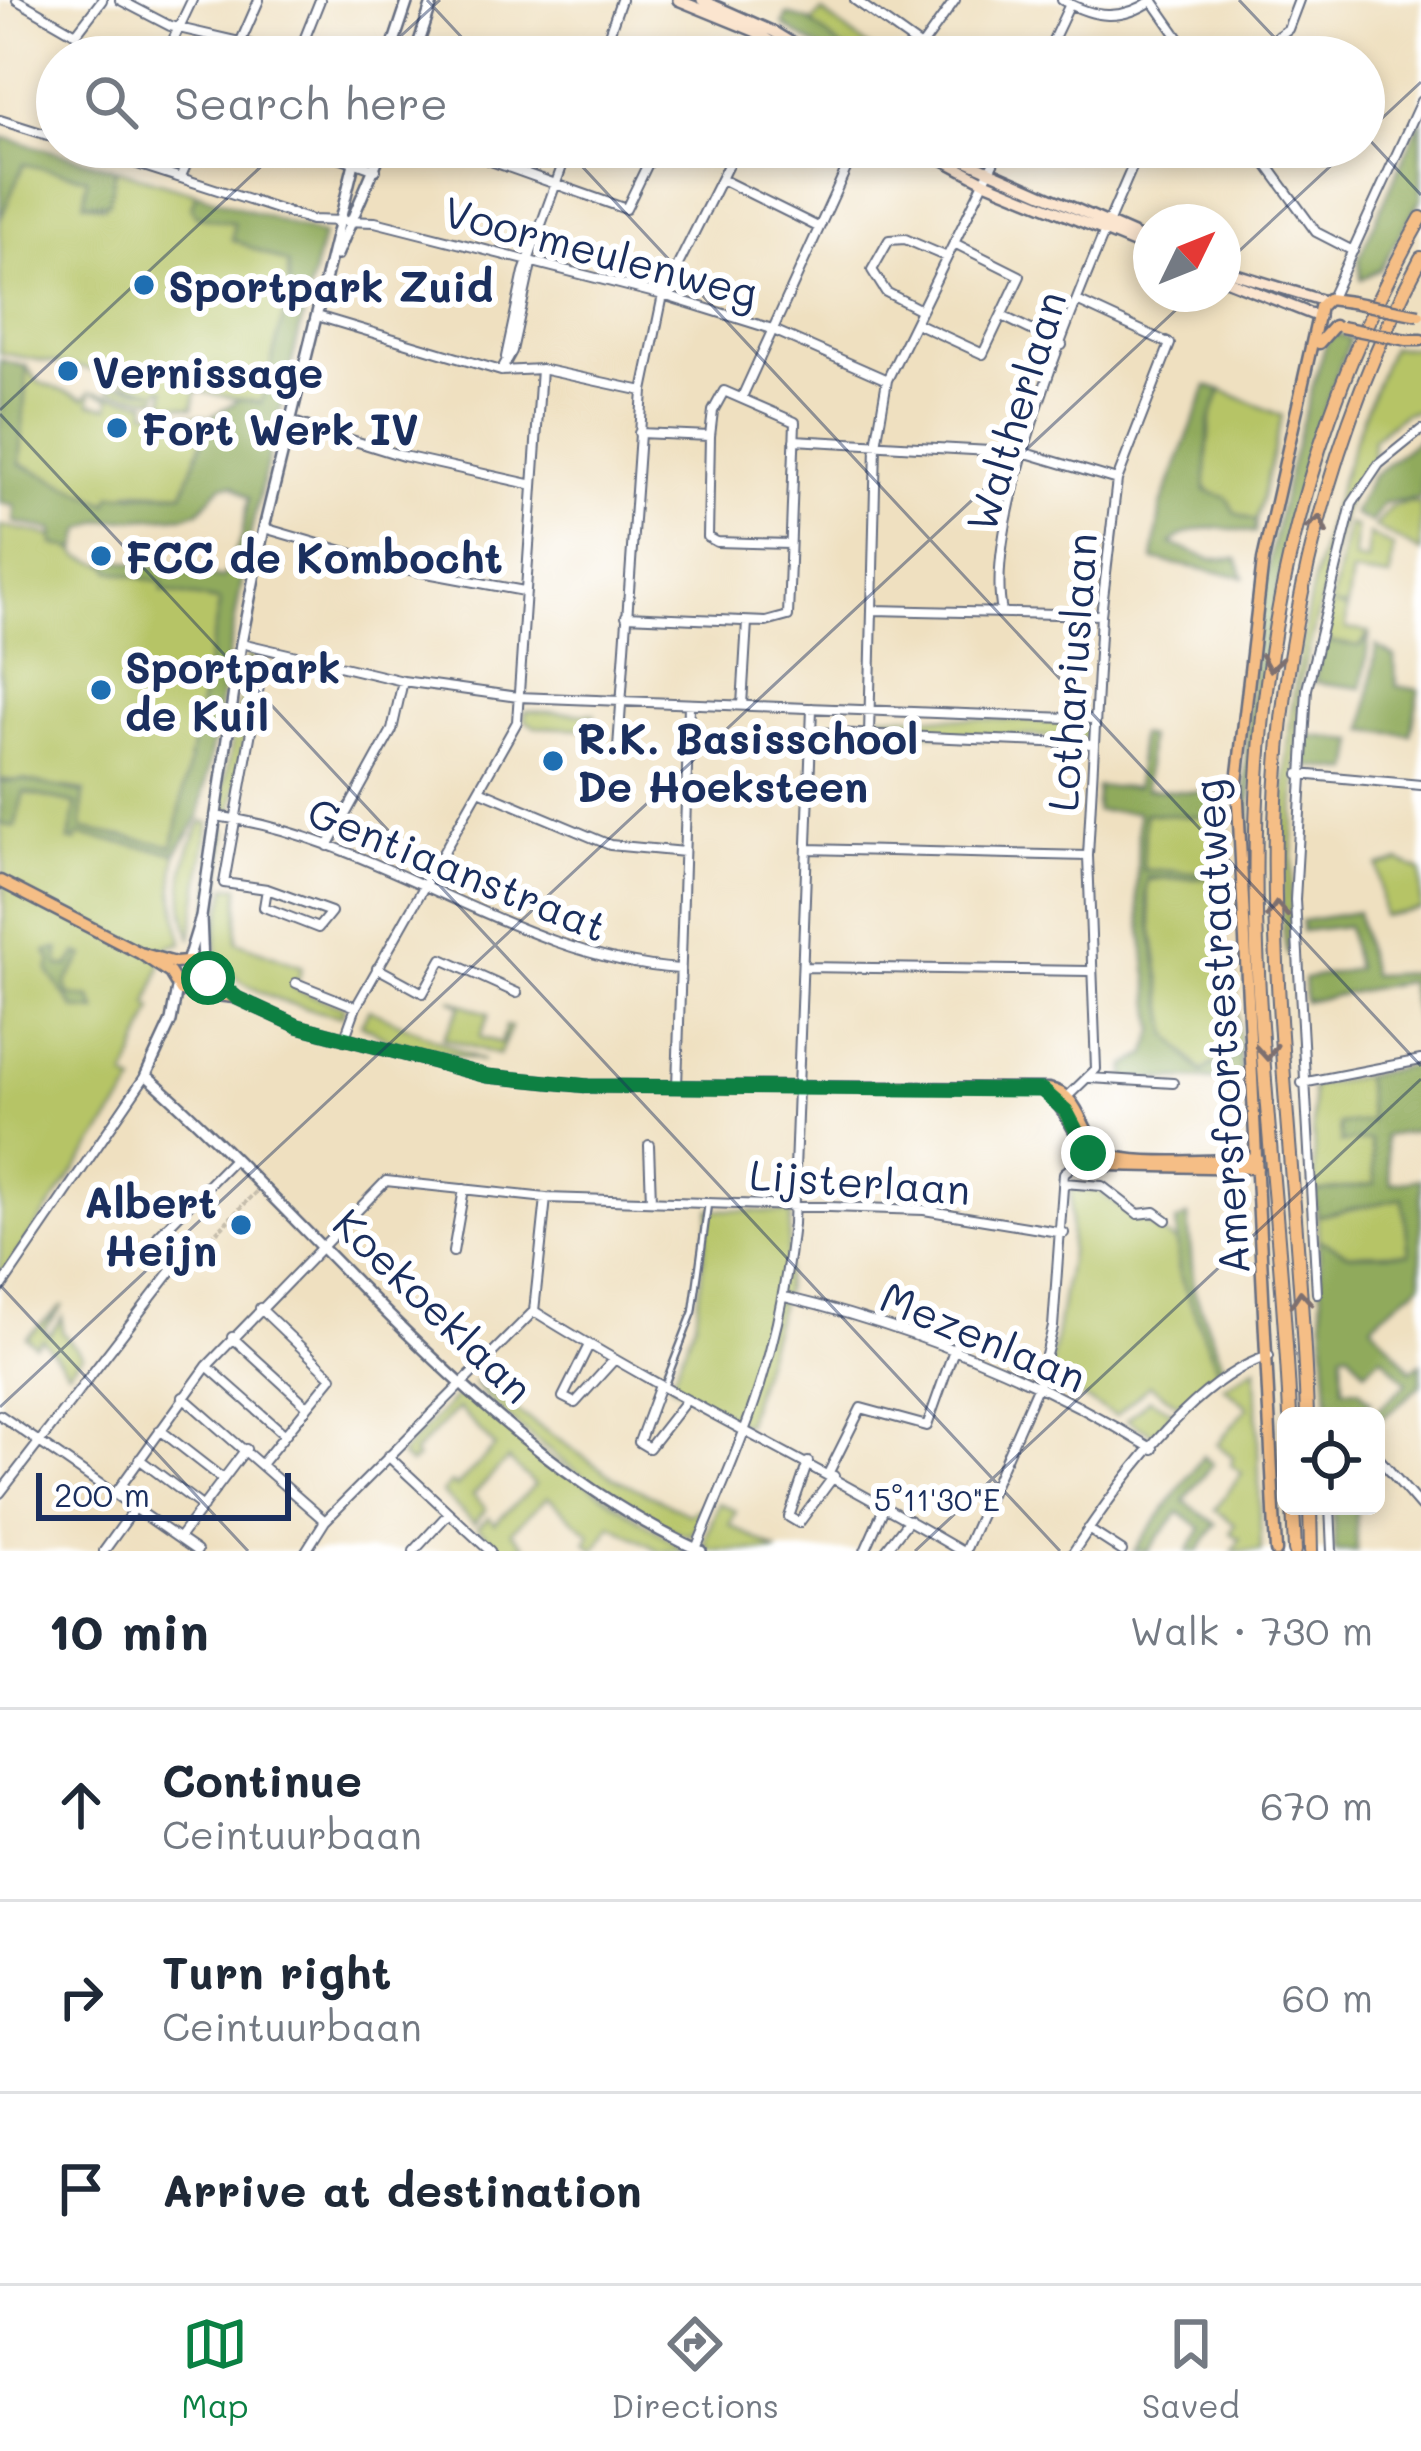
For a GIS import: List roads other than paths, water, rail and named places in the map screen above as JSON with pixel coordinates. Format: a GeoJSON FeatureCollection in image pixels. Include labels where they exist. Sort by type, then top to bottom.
{"type":"FeatureCollection","features":[{"type":"Feature","properties":{"kind":"highway"},"geometry":{"type":"LineString","coordinates":[[1289,1407],[1257,878],[1265,706],[1278,614],[1314,466],[1369,323],[1421,218]]}},
{"type":"Feature","properties":{"kind":"highway"},"geometry":{"type":"LineString","coordinates":[[1306,1407],[1279,970],[1275,825],[1281,730],[1297,617],[1327,491],[1360,393],[1421,258]]}},
{"type":"Feature","properties":{"kind":"highway"},"geometry":{"type":"LineString","coordinates":[[1293,1515],[1295,1551]]}},
{"type":"Feature","properties":{"kind":"highway"},"geometry":{"type":"LineString","coordinates":[[1310,1515],[1311,1551]]}},
{"type":"Feature","properties":{"kind":"main road"},"geometry":{"type":"LineString","coordinates":[[678,0],[723,8]]}},
{"type":"Feature","properties":{"kind":"main road"},"geometry":{"type":"LineString","coordinates":[[702,0],[766,36]]}},
{"type":"Feature","properties":{"kind":"main road"},"geometry":{"type":"LineString","coordinates":[[965,168],[1133,239]]}},
{"type":"Feature","properties":{"kind":"main road"},"geometry":{"type":"LineString","coordinates":[[970,168],[987,178]]}},
{"type":"Feature","properties":{"kind":"main road"},"geometry":{"type":"LineString","coordinates":[[1241,279],[1420,315]]}},
{"type":"Feature","properties":{"kind":"main road"},"geometry":{"type":"LineString","coordinates":[[1241,283],[1338,326],[1414,340]]}},
{"type":"Feature","properties":{"kind":"main road","name":"Amersfoortsestraatweg"},"geometry":{"type":"LineString","coordinates":[[1276,1551],[1270,1356],[1237,847],[1241,725],[1263,560],[1328,300]]}},
{"type":"Feature","properties":{"kind":"main road","name":"Amersfoortsestraatweg"},"geometry":{"type":"LineString","coordinates":[[1310,363],[1324,333],[1338,326]]}},
{"type":"Feature","properties":{"kind":"main road"},"geometry":{"type":"LineString","coordinates":[[0,880],[179,971],[197,992],[237,998],[344,1040],[487,1076],[677,1087],[1042,1090],[1064,1100],[1093,1150],[1126,1159],[1257,1164]]}},
{"type":"Feature","properties":{"kind":"main road"},"geometry":{"type":"LineString","coordinates":[[179,971],[206,969],[237,998]]}},
{"type":"Feature","properties":{"kind":"main road"},"geometry":{"type":"LineString","coordinates":[[197,992],[206,969]]}},
{"type":"Feature","properties":{"kind":"street"},"geometry":{"type":"LineString","coordinates":[[17,0],[76,34],[102,0]]}},
{"type":"Feature","properties":{"kind":"street"},"geometry":{"type":"LineString","coordinates":[[120,0],[178,28],[214,36]]}},
{"type":"Feature","properties":{"kind":"street"},"geometry":{"type":"LineString","coordinates":[[174,36],[192,0]]}},
{"type":"Feature","properties":{"kind":"street"},"geometry":{"type":"LineString","coordinates":[[244,36],[260,0]]}},
{"type":"Feature","properties":{"kind":"street"},"geometry":{"type":"LineString","coordinates":[[307,36],[320,0]]}},
{"type":"Feature","properties":{"kind":"street"},"geometry":{"type":"LineString","coordinates":[[608,36],[621,0]]}},
{"type":"Feature","properties":{"kind":"street"},"geometry":{"type":"LineString","coordinates":[[855,0],[906,36]]}},
{"type":"Feature","properties":{"kind":"street"},"geometry":{"type":"LineString","coordinates":[[929,36],[956,0]]}},
{"type":"Feature","properties":{"kind":"street"},"geometry":{"type":"LineString","coordinates":[[1054,36],[1068,2],[1097,16],[1131,15],[1153,0],[1178,36]]}},
{"type":"Feature","properties":{"kind":"street"},"geometry":{"type":"LineString","coordinates":[[1278,36],[1288,29],[1300,0]]}},
{"type":"Feature","properties":{"kind":"street"},"geometry":{"type":"LineString","coordinates":[[407,3],[416,14],[431,6]]}},
{"type":"Feature","properties":{"kind":"street"},"geometry":{"type":"LineString","coordinates":[[395,36],[407,3]]}},
{"type":"Feature","properties":{"kind":"street"},"geometry":{"type":"LineString","coordinates":[[421,36],[431,6]]}},
{"type":"Feature","properties":{"kind":"street"},"geometry":{"type":"LineString","coordinates":[[1328,300],[1421,101]]}},
{"type":"Feature","properties":{"kind":"street"},"geometry":{"type":"LineString","coordinates":[[0,121],[36,132]]}},
{"type":"Feature","properties":{"kind":"street","name":"Voormeulenweg"},"geometry":{"type":"LineString","coordinates":[[160,168],[311,220],[356,221],[663,295],[769,328],[886,380]]}},
{"type":"Feature","properties":{"kind":"street"},"geometry":{"type":"LineString","coordinates":[[181,176],[185,168]]}},
{"type":"Feature","properties":{"kind":"street"},"geometry":{"type":"LineString","coordinates":[[206,969],[201,917],[241,643],[264,528],[332,266],[352,168]]}},
{"type":"Feature","properties":{"kind":"street"},"geometry":{"type":"LineString","coordinates":[[332,266],[376,170],[370,168]]}},
{"type":"Feature","properties":{"kind":"street"},"geometry":{"type":"LineString","coordinates":[[510,168],[626,209],[646,168]]}},
{"type":"Feature","properties":{"kind":"street"},"geometry":{"type":"LineString","coordinates":[[501,371],[562,168]]}},
{"type":"Feature","properties":{"kind":"street"},"geometry":{"type":"LineString","coordinates":[[618,748],[643,391],[663,295],[726,168]]}},
{"type":"Feature","properties":{"kind":"street"},"geometry":{"type":"LineString","coordinates":[[742,397],[769,328],[846,168]]}},
{"type":"Feature","properties":{"kind":"street"},"geometry":{"type":"LineString","coordinates":[[869,735],[876,445],[886,380],[992,168]]}},
{"type":"Feature","properties":{"kind":"street","name":"Waltherlaan"},"geometry":{"type":"LineString","coordinates":[[1002,612],[1003,534],[1026,453],[1077,301],[1132,168]]}},
{"type":"Feature","properties":{"kind":"street"},"geometry":{"type":"LineString","coordinates":[[1269,168],[1316,232],[1353,251]]}},
{"type":"Feature","properties":{"kind":"street"},"geometry":{"type":"LineString","coordinates":[[721,179],[818,227]]}},
{"type":"Feature","properties":{"kind":"street"},"geometry":{"type":"LineString","coordinates":[[922,310],[886,292],[872,270],[889,240],[898,238],[947,256]]}},
{"type":"Feature","properties":{"kind":"street"},"geometry":{"type":"LineString","coordinates":[[916,323],[983,354],[1002,316],[1020,276],[955,243]]}},
{"type":"Feature","properties":{"kind":"street","name":"Lothariuslaan"},"geometry":{"type":"LineString","coordinates":[[1077,301],[1170,340],[1117,479],[1101,615],[1088,856],[1096,1069],[1090,1078]]}},
{"type":"Feature","properties":{"kind":"street"},"geometry":{"type":"LineString","coordinates":[[317,316],[501,371],[541,369],[643,391]]}},
{"type":"Feature","properties":{"kind":"street"},"geometry":{"type":"LineString","coordinates":[[1002,316],[1062,345]]}},
{"type":"Feature","properties":{"kind":"street"},"geometry":{"type":"LineString","coordinates":[[344,1040],[356,1006],[517,722],[529,484],[541,369]]}},
{"type":"Feature","properties":{"kind":"street"},"geometry":{"type":"LineString","coordinates":[[626,616],[747,622],[781,622],[788,616],[794,440],[792,419],[728,391],[721,394],[710,436],[708,537],[717,542],[790,544]]}},
{"type":"Feature","properties":{"kind":"street"},"geometry":{"type":"LineString","coordinates":[[290,422],[423,461],[529,484]]}},
{"type":"Feature","properties":{"kind":"street","name":"Amersfoortsestraatweg"},"geometry":{"type":"LineString","coordinates":[[1317,1293],[1295,900],[1300,774],[1312,654],[1347,519],[1369,476],[1421,430]]}},
{"type":"Feature","properties":{"kind":"street"},"geometry":{"type":"LineString","coordinates":[[639,433],[710,436]]}},
{"type":"Feature","properties":{"kind":"street"},"geometry":{"type":"LineString","coordinates":[[794,440],[1026,453],[1117,479]]}},
{"type":"Feature","properties":{"kind":"street"},"geometry":{"type":"LineString","coordinates":[[264,528],[405,568],[524,591]]}},
{"type":"Feature","properties":{"kind":"street"},"geometry":{"type":"LineString","coordinates":[[873,610],[1101,615]]}},
{"type":"Feature","properties":{"kind":"street"},"geometry":{"type":"LineString","coordinates":[[742,705],[747,622]]}},
{"type":"Feature","properties":{"kind":"street"},"geometry":{"type":"LineString","coordinates":[[241,643],[403,681],[518,697],[1093,719]]}},
{"type":"Feature","properties":{"kind":"street"},"geometry":{"type":"LineString","coordinates":[[261,675],[224,884],[267,889],[331,912],[318,928],[265,907],[267,889]]}},
{"type":"Feature","properties":{"kind":"street"},"geometry":{"type":"LineString","coordinates":[[328,846],[392,730],[403,681]]}},
{"type":"Feature","properties":{"kind":"street"},"geometry":{"type":"LineString","coordinates":[[677,1087],[689,704]]}},
{"type":"Feature","properties":{"kind":"street"},"geometry":{"type":"LineString","coordinates":[[697,1550],[746,1432],[785,1297],[793,1202],[812,708]]}},
{"type":"Feature","properties":{"kind":"street"},"geometry":{"type":"LineString","coordinates":[[812,733],[1092,744]]}},
{"type":"Feature","properties":{"kind":"street"},"geometry":{"type":"LineString","coordinates":[[1300,774],[1421,785]]}},
{"type":"Feature","properties":{"kind":"street"},"geometry":{"type":"LineString","coordinates":[[478,790],[610,845],[684,852]]}},
{"type":"Feature","properties":{"kind":"street","name":"Gentiaanstraat"},"geometry":{"type":"LineString","coordinates":[[214,816],[328,846],[591,956],[679,969]]}},
{"type":"Feature","properties":{"kind":"street"},"geometry":{"type":"LineString","coordinates":[[807,849],[1088,856]]}},
{"type":"Feature","properties":{"kind":"street"},"geometry":{"type":"LineString","coordinates":[[0,1289],[146,1075],[171,1021],[179,971],[201,917]]}},
{"type":"Feature","properties":{"kind":"street"},"geometry":{"type":"LineString","coordinates":[[377,968],[422,993],[442,959],[517,993]]}},
{"type":"Feature","properties":{"kind":"street"},"geometry":{"type":"LineString","coordinates":[[803,967],[1090,971]]}},
{"type":"Feature","properties":{"kind":"street"},"geometry":{"type":"LineString","coordinates":[[296,983],[356,1006]]}},
{"type":"Feature","properties":{"kind":"street"},"geometry":{"type":"LineString","coordinates":[[171,1021],[197,992]]}},
{"type":"Feature","properties":{"kind":"street"},"geometry":{"type":"LineString","coordinates":[[1303,1083],[1421,1060]]}},
{"type":"Feature","properties":{"kind":"street","name":"Koekoeklaan"},"geometry":{"type":"LineString","coordinates":[[146,1075],[464,1382],[554,1461],[697,1550]]}},
{"type":"Feature","properties":{"kind":"street"},"geometry":{"type":"LineString","coordinates":[[1064,1100],[1090,1078],[1173,1083]]}},
{"type":"Feature","properties":{"kind":"street"},"geometry":{"type":"LineString","coordinates":[[649,1145],[651,1201]]}},
{"type":"Feature","properties":{"kind":"street"},"geometry":{"type":"LineString","coordinates":[[534,1310],[661,1389],[832,1474],[963,1551],[1039,1383],[1053,1327],[1066,1167],[1093,1150]]}},
{"type":"Feature","properties":{"kind":"street"},"geometry":{"type":"LineString","coordinates":[[0,1493],[176,1265],[158,1236],[234,1159]]}},
{"type":"Feature","properties":{"kind":"street","name":"Lijsterlaan"},"geometry":{"type":"LineString","coordinates":[[322,1244],[386,1180],[546,1198],[793,1202],[925,1210],[1064,1233]]}},
{"type":"Feature","properties":{"kind":"street"},"geometry":{"type":"LineString","coordinates":[[1064,1183],[1102,1186],[1138,1214],[1155,1212],[1166,1220]]}},
{"type":"Feature","properties":{"kind":"street"},"geometry":{"type":"LineString","coordinates":[[453,1252],[464,1189]]}},
{"type":"Feature","properties":{"kind":"street"},"geometry":{"type":"LineString","coordinates":[[306,1551],[326,1521],[534,1310],[546,1198]]}},
{"type":"Feature","properties":{"kind":"street"},"geometry":{"type":"LineString","coordinates":[[685,1402],[649,1448],[639,1442],[692,1312],[708,1201]]}},
{"type":"Feature","properties":{"kind":"street"},"geometry":{"type":"LineString","coordinates":[[115,1494],[207,1366],[322,1244]]}},
{"type":"Feature","properties":{"kind":"street","name":"Mezenlaan"},"geometry":{"type":"LineString","coordinates":[[785,1297],[955,1347],[1039,1383],[1153,1449]]}},
{"type":"Feature","properties":{"kind":"street"},"geometry":{"type":"LineString","coordinates":[[260,1308],[332,1377],[262,1462]]}},
{"type":"Feature","properties":{"kind":"street"},"geometry":{"type":"LineString","coordinates":[[232,1337],[306,1405]]}},
{"type":"Feature","properties":{"kind":"street"},"geometry":{"type":"LineString","coordinates":[[589,1345],[563,1397],[575,1403],[614,1360]]}},
{"type":"Feature","properties":{"kind":"street"},"geometry":{"type":"LineString","coordinates":[[808,1462],[789,1517],[800,1522],[832,1474],[861,1408],[927,1426],[955,1347]]}},
{"type":"Feature","properties":{"kind":"street"},"geometry":{"type":"LineString","coordinates":[[1074,1551],[1153,1449],[1221,1378],[1270,1356]]}},
{"type":"Feature","properties":{"kind":"street"},"geometry":{"type":"LineString","coordinates":[[207,1366],[283,1432]]}},
{"type":"Feature","properties":{"kind":"street"},"geometry":{"type":"LineString","coordinates":[[183,1397],[326,1521]]}},
{"type":"Feature","properties":{"kind":"street"},"geometry":{"type":"LineString","coordinates":[[0,1415],[197,1551]]}},
{"type":"Feature","properties":{"kind":"street"},"geometry":{"type":"LineString","coordinates":[[160,1430],[223,1480]]}},
{"type":"Feature","properties":{"kind":"street"},"geometry":{"type":"LineString","coordinates":[[179,1538],[246,1449]]}},
{"type":"Feature","properties":{"kind":"street"},"geometry":{"type":"LineString","coordinates":[[388,1456],[490,1551]]}},
{"type":"Feature","properties":{"kind":"street"},"geometry":{"type":"LineString","coordinates":[[139,1459],[203,1507]]}},
{"type":"Feature","properties":{"kind":"street"},"geometry":{"type":"LineString","coordinates":[[1385,1465],[1421,1507]]}},
{"type":"Feature","properties":{"kind":"street"},"geometry":{"type":"LineString","coordinates":[[865,1551],[885,1506]]}},
{"type":"Feature","properties":{"kind":"street"},"geometry":{"type":"LineString","coordinates":[[104,1551],[135,1508]]}},
{"type":"Feature","properties":{"kind":"street"},"geometry":{"type":"LineString","coordinates":[[414,1551],[449,1513]]}},
{"type":"Feature","properties":{"kind":"street"},"geometry":{"type":"LineString","coordinates":[[1330,1515],[1332,1551]]}},
{"type":"Feature","properties":{"kind":"street"},"geometry":{"type":"LineString","coordinates":[[885,1551],[909,1520]]}},
{"type":"Feature","properties":{"kind":"street"},"geometry":{"type":"LineString","coordinates":[[1088,1529],[1122,1551]]}},
{"type":"Feature","properties":{"kind":"tunnel"},"geometry":{"type":"LineString","coordinates":[[212,1237],[262,1186]]}},
{"type":"Feature","properties":{"kind":"place","name":"Sportpark Zuid"},"geometry":{"type":"Point","coordinates":[144,285]}},
{"type":"Feature","properties":{"kind":"place","name":"Vernissage"},"geometry":{"type":"Point","coordinates":[68,371]}},
{"type":"Feature","properties":{"kind":"place","name":"Fort Werk IV"},"geometry":{"type":"Point","coordinates":[117,428]}},
{"type":"Feature","properties":{"kind":"place","name":"FCC de Kombocht"},"geometry":{"type":"Point","coordinates":[101,556]}},
{"type":"Feature","properties":{"kind":"place","name":"Sportpark de Kuil"},"geometry":{"type":"Point","coordinates":[101,690]}},
{"type":"Feature","properties":{"kind":"place","name":"R.K. Basisschool De Hoeksteen"},"geometry":{"type":"Point","coordinates":[553,761]}},
{"type":"Feature","properties":{"kind":"place","name":"Albert Heijn"},"geometry":{"type":"Point","coordinates":[241,1225]}}]}
